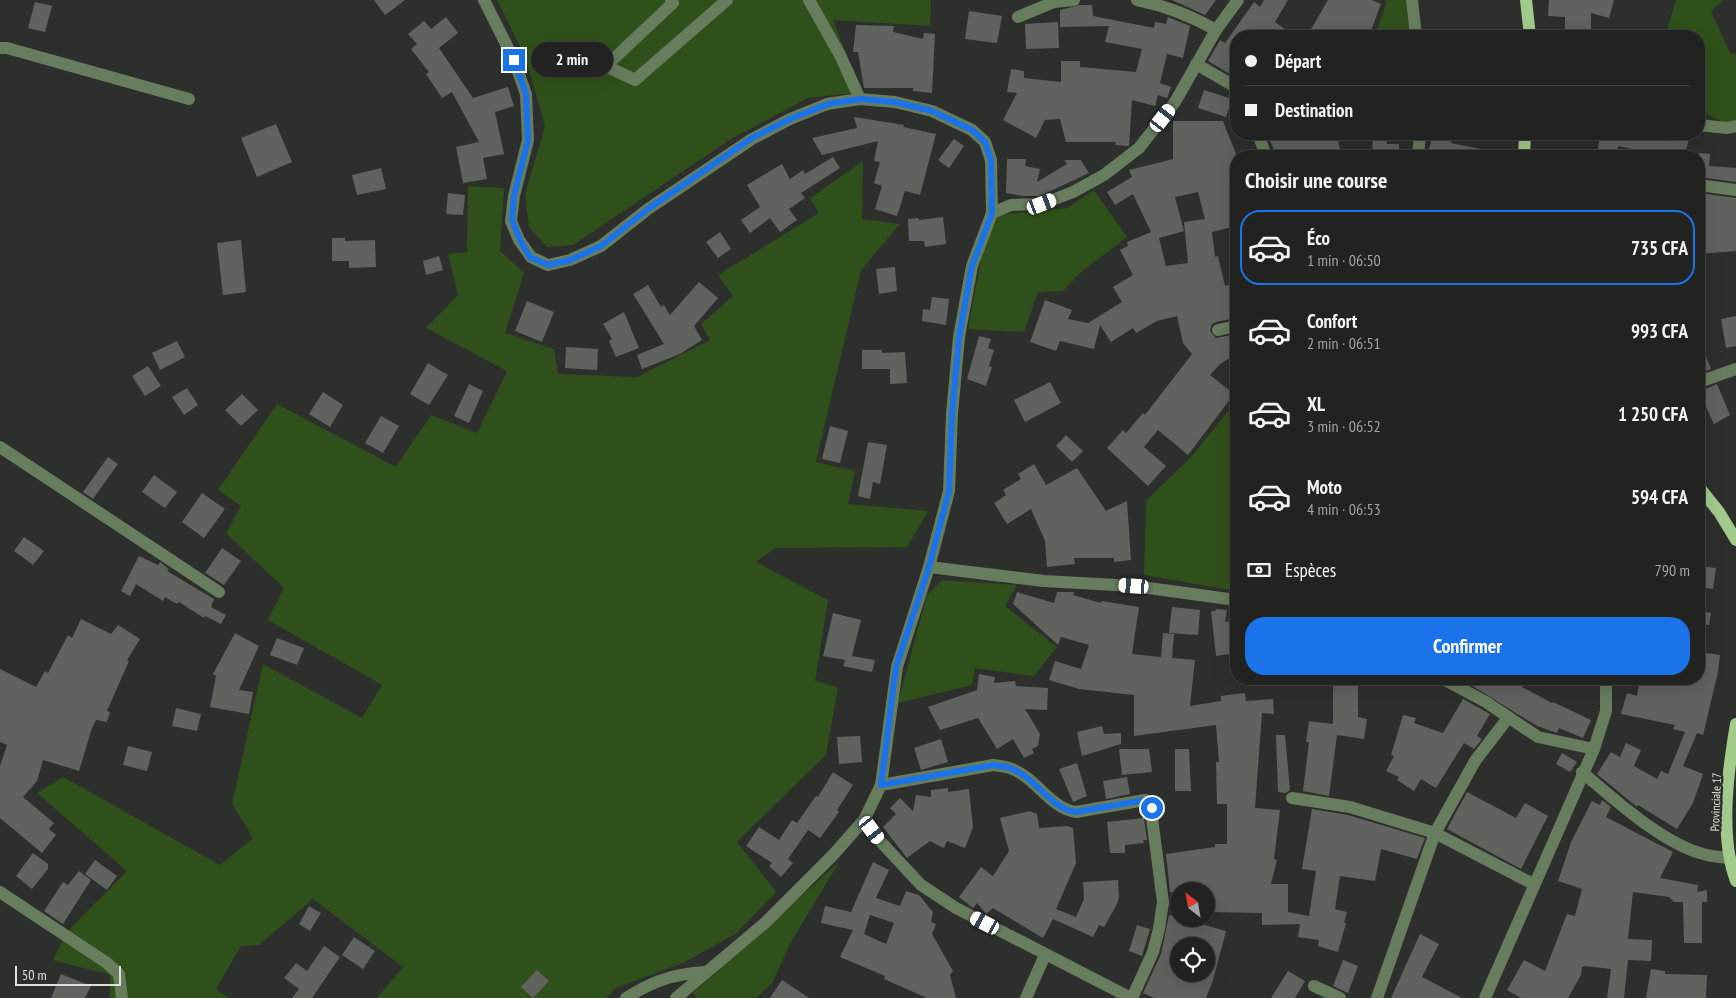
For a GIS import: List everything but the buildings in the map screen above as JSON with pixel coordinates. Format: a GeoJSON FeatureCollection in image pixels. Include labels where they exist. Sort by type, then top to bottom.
{"type":"FeatureCollection","features":[{"type":"Feature","properties":{"kind":"main road"},"geometry":{"type":"LineString","coordinates":[[1526,0],[1529,30]]}},
{"type":"Feature","properties":{"kind":"main road"},"geometry":{"type":"LineString","coordinates":[[1705,494],[1719,512],[1736,540]]}},
{"type":"Feature","properties":{"kind":"main road","name":"Provinciale 17"},"geometry":{"type":"LineString","coordinates":[[1736,724],[1728,835],[1730,858],[1736,881]]}},
{"type":"Feature","properties":{"kind":"street"},"geometry":{"type":"LineString","coordinates":[[484,0],[514,60],[526,94],[528,140],[514,196],[512,220],[520,240],[530,257],[548,265],[570,260],[601,246],[648,209],[752,138],[790,119],[828,104],[860,99],[895,102],[932,111],[978,136],[985,142],[991,160],[992,213],[970,275],[959,337],[952,414],[949,491],[929,567],[896,667],[881,785],[864,820],[833,855],[766,922],[676,998]]}},
{"type":"Feature","properties":{"kind":"street"},"geometry":{"type":"LineString","coordinates":[[671,0],[673,3],[606,66],[635,80],[727,0]]}},
{"type":"Feature","properties":{"kind":"street"},"geometry":{"type":"LineString","coordinates":[[809,0],[840,55],[860,99]]}},
{"type":"Feature","properties":{"kind":"street"},"geometry":{"type":"LineString","coordinates":[[1018,17],[1054,2],[1074,0]]}},
{"type":"Feature","properties":{"kind":"street"},"geometry":{"type":"LineString","coordinates":[[1137,0],[1163,5],[1187,13],[1216,30]]}},
{"type":"Feature","properties":{"kind":"street"},"geometry":{"type":"LineString","coordinates":[[992,213],[1011,204],[1042,204],[1073,192],[1104,175],[1139,148],[1175,102],[1216,30],[1238,0]]}},
{"type":"Feature","properties":{"kind":"street"},"geometry":{"type":"LineString","coordinates":[[1412,0],[1415,30]]}},
{"type":"Feature","properties":{"kind":"street"},"geometry":{"type":"LineString","coordinates":[[0,48],[8,48],[189,99]]}},
{"type":"Feature","properties":{"kind":"street"},"geometry":{"type":"LineString","coordinates":[[1196,64],[1230,84]]}},
{"type":"Feature","properties":{"kind":"street"},"geometry":{"type":"LineString","coordinates":[[1705,126],[1727,128],[1736,126]]}},
{"type":"Feature","properties":{"kind":"street"},"geometry":{"type":"LineString","coordinates":[[1705,186],[1736,190]]}},
{"type":"Feature","properties":{"kind":"street"},"geometry":{"type":"LineString","coordinates":[[1218,330],[1230,327]]}},
{"type":"Feature","properties":{"kind":"street"},"geometry":{"type":"LineString","coordinates":[[1705,380],[1736,368]]}},
{"type":"Feature","properties":{"kind":"street"},"geometry":{"type":"LineString","coordinates":[[0,447],[219,592]]}},
{"type":"Feature","properties":{"kind":"street"},"geometry":{"type":"LineString","coordinates":[[929,567],[1044,581],[1134,586],[1230,599]]}},
{"type":"Feature","properties":{"kind":"street"},"geometry":{"type":"LineString","coordinates":[[1454,685],[1486,702],[1538,737],[1594,748]]}},
{"type":"Feature","properties":{"kind":"street"},"geometry":{"type":"LineString","coordinates":[[1485,998],[1533,884],[1594,748],[1606,711],[1606,685]]}},
{"type":"Feature","properties":{"kind":"street"},"geometry":{"type":"LineString","coordinates":[[1377,998],[1435,833],[1475,761],[1508,718]]}},
{"type":"Feature","properties":{"kind":"street"},"geometry":{"type":"LineString","coordinates":[[864,820],[880,841],[921,885],[956,908],[1132,998],[1153,952],[1163,902],[1150,803],[1145,800],[1076,812],[1066,811],[1025,776],[1012,768],[993,765],[881,785]]}},
{"type":"Feature","properties":{"kind":"street"},"geometry":{"type":"LineString","coordinates":[[1582,772],[1628,811],[1678,843],[1706,855],[1730,858]]}},
{"type":"Feature","properties":{"kind":"street"},"geometry":{"type":"LineString","coordinates":[[1292,798],[1350,807],[1435,833],[1533,884]]}},
{"type":"Feature","properties":{"kind":"street"},"geometry":{"type":"LineString","coordinates":[[0,892],[107,963],[119,974],[122,998]]}},
{"type":"Feature","properties":{"kind":"street"},"geometry":{"type":"LineString","coordinates":[[1026,998],[1045,955]]}},
{"type":"Feature","properties":{"kind":"street"},"geometry":{"type":"LineString","coordinates":[[626,998],[648,984],[678,974],[705,972]]}},
{"type":"Feature","properties":{"kind":"street"},"geometry":{"type":"LineString","coordinates":[[1314,986],[1340,998]]}},
{"type":"Feature","properties":{"kind":"green space"},"geometry":{"type":"Polygon","coordinates":[[[497,0],[931,0],[930,26],[833,20],[861,92],[808,98],[731,139],[573,245],[547,247],[529,227],[525,194],[545,126],[526,59],[497,0]]]}},
{"type":"Feature","properties":{"kind":"green space"},"geometry":{"type":"Polygon","coordinates":[[[1384,0],[1406,0],[1409,30],[1377,30],[1387,2],[1384,0]]]}},
{"type":"Feature","properties":{"kind":"green space"},"geometry":{"type":"Polygon","coordinates":[[[1676,0],[1723,0],[1711,11],[1730,53],[1736,54],[1736,129],[1705,113],[1705,30],[1667,30],[1676,0]]]}},
{"type":"Feature","properties":{"kind":"green space"},"geometry":{"type":"Polygon","coordinates":[[[863,161],[862,219],[900,224],[861,270],[816,462],[855,471],[848,504],[928,511],[907,547],[775,548],[756,562],[828,600],[815,681],[838,687],[826,755],[737,842],[776,892],[737,933],[685,962],[616,988],[606,998],[377,998],[403,967],[313,899],[259,945],[241,946],[216,989],[229,998],[110,998],[110,975],[53,960],[67,932],[127,871],[37,793],[63,777],[220,865],[253,838],[232,804],[263,664],[362,718],[382,685],[268,620],[284,588],[226,533],[241,506],[218,490],[277,404],[396,467],[431,415],[477,433],[507,371],[426,328],[458,295],[448,254],[467,252],[468,186],[504,188],[500,251],[524,273],[505,333],[554,349],[558,374],[637,377],[710,340],[701,324],[733,296],[718,275],[819,213],[810,198],[863,161]]]}},
{"type":"Feature","properties":{"kind":"green space"},"geometry":{"type":"Polygon","coordinates":[[[1094,190],[1127,237],[1080,273],[1063,291],[1038,292],[1024,332],[968,329],[984,243],[998,215],[1067,208],[1094,190]]]}},
{"type":"Feature","properties":{"kind":"green space"},"geometry":{"type":"Polygon","coordinates":[[[1230,409],[1230,590],[1144,575],[1146,501],[1190,458],[1230,409]]]}},
{"type":"Feature","properties":{"kind":"green space"},"geometry":{"type":"Polygon","coordinates":[[[942,580],[1017,585],[1005,606],[1057,647],[1034,676],[975,668],[972,685],[898,703],[927,595],[942,580]]]}},
{"type":"Feature","properties":{"kind":"green space"},"geometry":{"type":"Polygon","coordinates":[[[839,862],[791,942],[772,983],[756,998],[697,998],[693,993],[839,862]]]}},
{"type":"Feature","properties":{"kind":"route"},"geometry":{"type":"LineString","coordinates":[[514,60],[526,94],[528,140],[514,196],[512,220],[520,240],[530,257],[548,265],[570,260],[601,246],[648,209],[752,138],[790,119],[828,104],[860,99],[895,102],[932,111],[972,130],[985,142],[991,160],[992,213],[972,266],[959,337],[952,414],[949,491],[929,567],[896,667],[887,752],[881,785],[993,765],[1012,768],[1025,776],[1066,811],[1076,812],[1145,800],[1150,803],[1152,808]]}}]}
